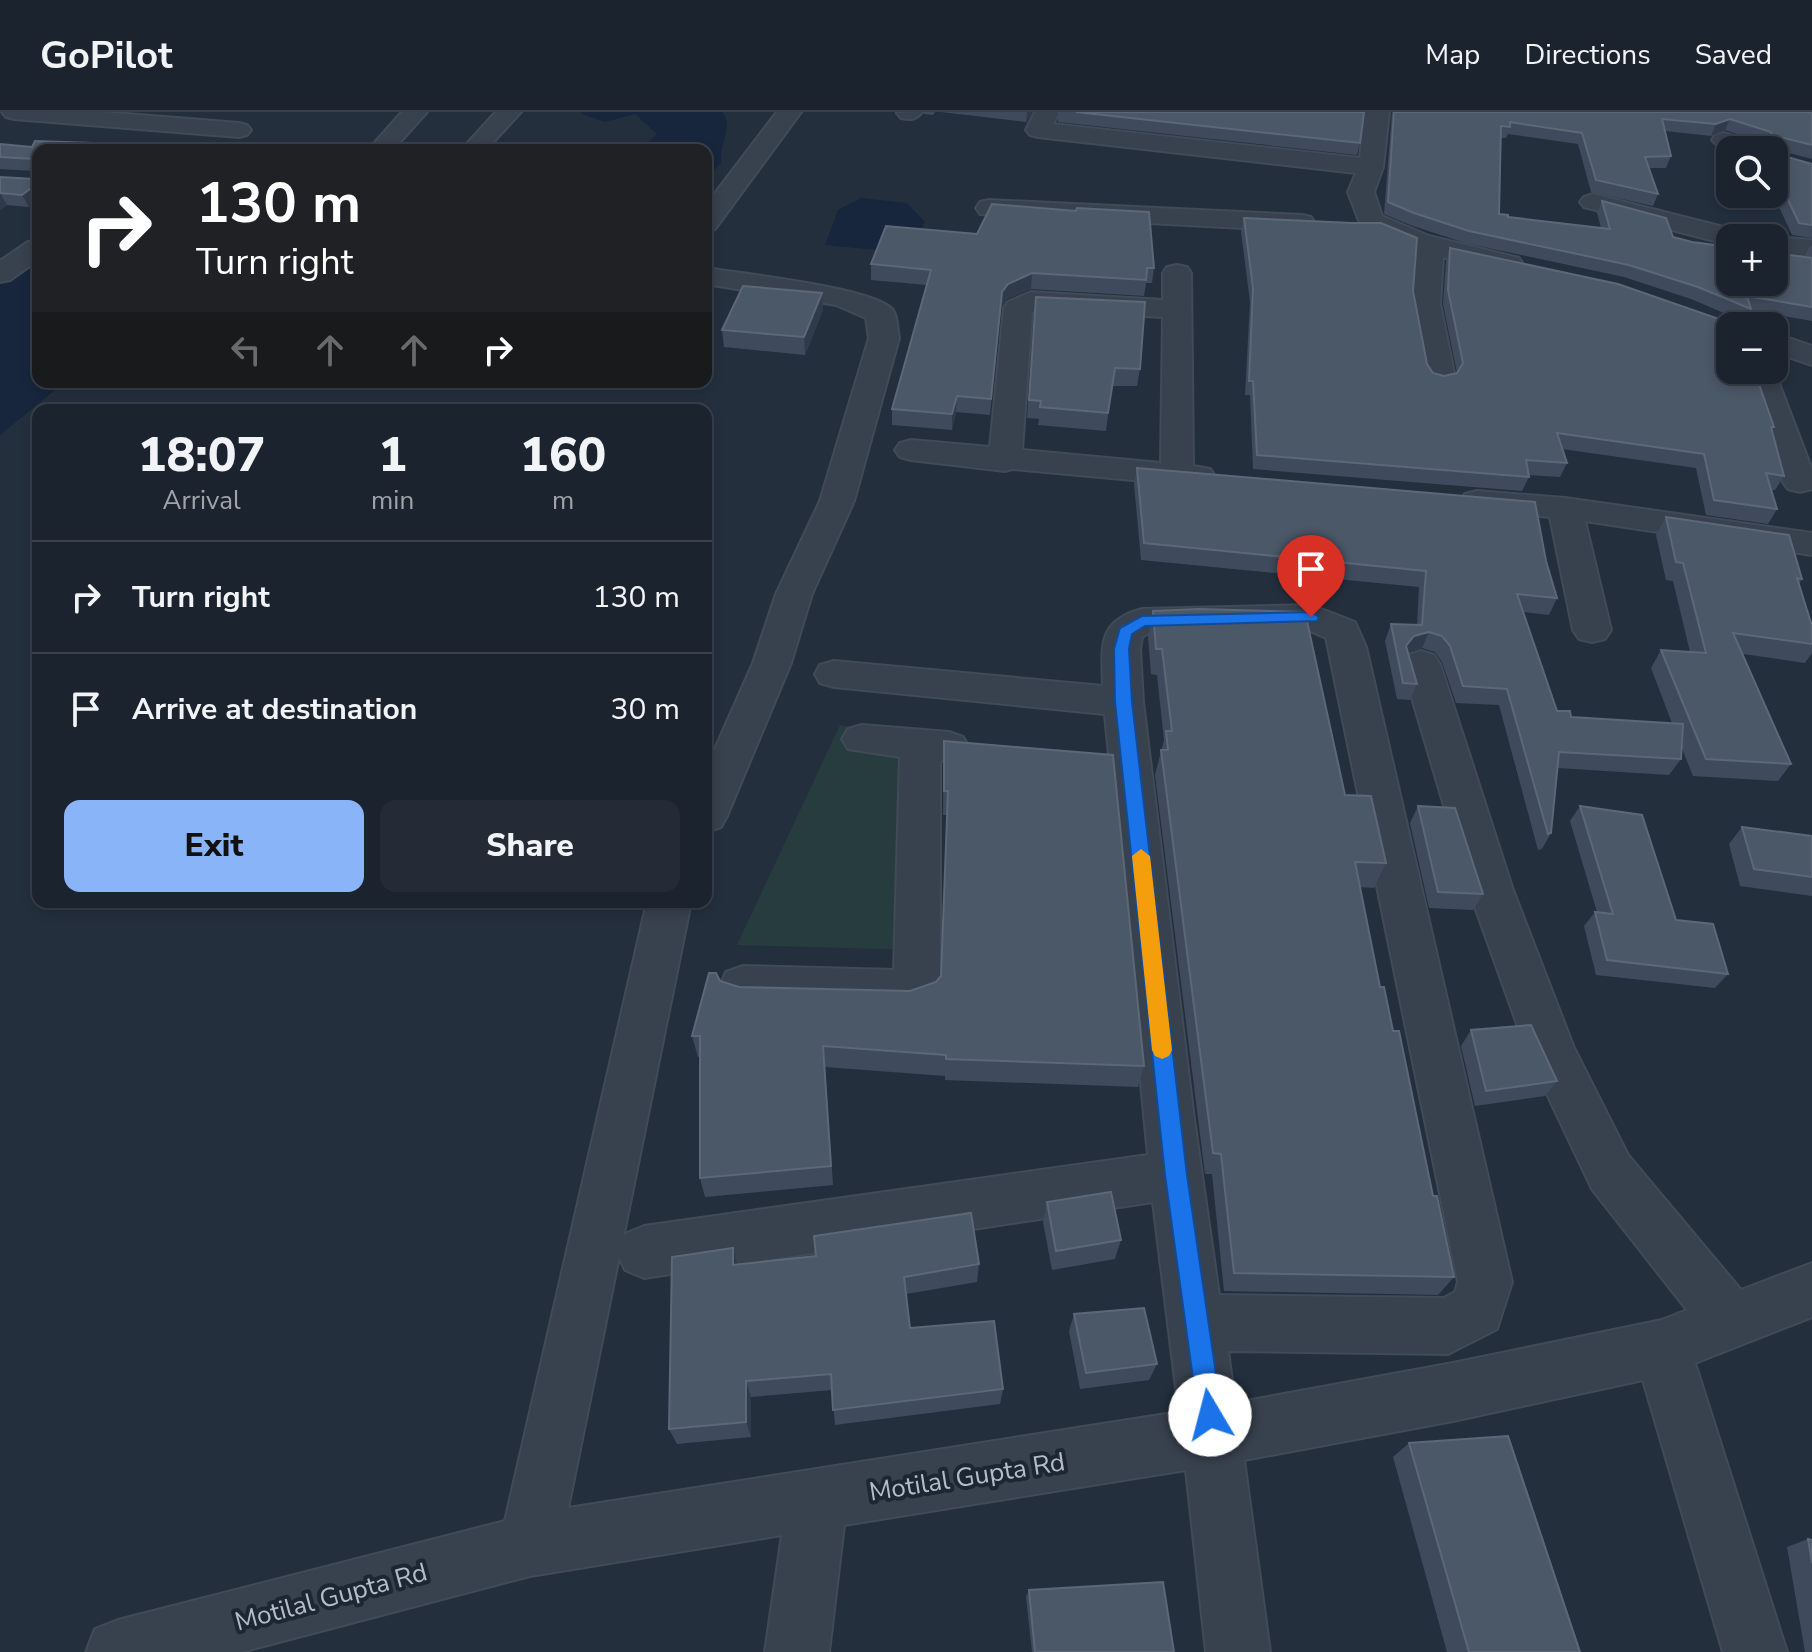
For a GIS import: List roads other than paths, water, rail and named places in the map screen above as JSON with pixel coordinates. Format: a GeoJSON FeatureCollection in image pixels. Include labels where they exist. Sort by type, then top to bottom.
{"type":"FeatureCollection","features":[{"type":"Feature","properties":{"kind":"street"},"geometry":{"type":"LineString","coordinates":[[14,112],[239,130],[223,144]]}},
{"type":"Feature","properties":{"kind":"street"},"geometry":{"type":"LineString","coordinates":[[386,144],[415,112]]}},
{"type":"Feature","properties":{"kind":"street"},"geometry":{"type":"LineString","coordinates":[[478,144],[502,112]]}},
{"type":"Feature","properties":{"kind":"street"},"geometry":{"type":"LineString","coordinates":[[1047,112],[1038,130],[1371,167]]}},
{"type":"Feature","properties":{"kind":"street"},"geometry":{"type":"LineString","coordinates":[[1351,223],[1371,167],[1377,112]]}},
{"type":"Feature","properties":{"kind":"street"},"geometry":{"type":"LineString","coordinates":[[712,214],[777,117]]}},
{"type":"Feature","properties":{"kind":"street"},"geometry":{"type":"LineString","coordinates":[[142,141],[162,124]]}},
{"type":"Feature","properties":{"kind":"street"},"geometry":{"type":"LineString","coordinates":[[1593,202],[1716,233]]}},
{"type":"Feature","properties":{"kind":"street"},"geometry":{"type":"LineString","coordinates":[[989,208],[1351,223],[1430,246],[1538,270]]}},
{"type":"Feature","properties":{"kind":"street"},"geometry":{"type":"LineString","coordinates":[[1430,246],[1426,304],[1440,378]]}},
{"type":"Feature","properties":{"kind":"street"},"geometry":{"type":"LineString","coordinates":[[1788,246],[1812,248]]}},
{"type":"Feature","properties":{"kind":"street"},"geometry":{"type":"LineString","coordinates":[[0,274],[32,252]]}},
{"type":"Feature","properties":{"kind":"street"},"geometry":{"type":"LineString","coordinates":[[1177,273],[1177,474]]}},
{"type":"Feature","properties":{"kind":"street"},"geometry":{"type":"LineString","coordinates":[[712,277],[842,298],[880,313],[884,338],[837,501],[794,594],[772,663],[712,802]]}},
{"type":"Feature","properties":{"kind":"street"},"geometry":{"type":"LineString","coordinates":[[1005,461],[1018,308],[1031,301],[1179,309]]}},
{"type":"Feature","properties":{"kind":"street"},"geometry":{"type":"LineString","coordinates":[[1788,347],[1812,356]]}},
{"type":"Feature","properties":{"kind":"street"},"geometry":{"type":"LineString","coordinates":[[1764,384],[1800,482]]}},
{"type":"Feature","properties":{"kind":"street"},"geometry":{"type":"LineString","coordinates":[[911,450],[1005,461],[1223,478]]}},
{"type":"Feature","properties":{"kind":"street"},"geometry":{"type":"LineString","coordinates":[[1439,498],[1565,508],[1812,544]]}},
{"type":"Feature","properties":{"kind":"street"},"geometry":{"type":"LineString","coordinates":[[1565,508],[1592,630]]}},
{"type":"Feature","properties":{"kind":"street"},"geometry":{"type":"LineString","coordinates":[[1196,1323],[1448,1326],[1477,1310],[1485,1282],[1342,631],[1311,617],[1142,621],[1125,631],[1121,649],[1123,702],[1108,761],[1176,1175],[1196,1323],[1213,1436],[1238,1652]]}},
{"type":"Feature","properties":{"kind":"street"},"geometry":{"type":"LineString","coordinates":[[1421,664],[1491,890],[1551,1052],[1610,1172],[1731,1321]]}},
{"type":"Feature","properties":{"kind":"street"},"geometry":{"type":"LineString","coordinates":[[834,674],[1123,702]]}},
{"type":"Feature","properties":{"kind":"street"},"geometry":{"type":"LineString","coordinates":[[862,739],[980,749]]}},
{"type":"Feature","properties":{"kind":"street"},"geometry":{"type":"LineString","coordinates":[[743,986],[910,990],[917,987],[920,744]]}},
{"type":"Feature","properties":{"kind":"street"},"geometry":{"type":"LineString","coordinates":[[530,1545],[668,908]]}},
{"type":"Feature","properties":{"kind":"street"},"geometry":{"type":"LineString","coordinates":[[644,1252],[1176,1175]]}},
{"type":"Feature","properties":{"kind":"street","name":"Motilal Gupta Rd"},"geometry":{"type":"LineString","coordinates":[[118,1652],[530,1545],[1213,1436],[1453,1392],[1662,1348],[1812,1290]]}},
{"type":"Feature","properties":{"kind":"street"},"geometry":{"type":"LineString","coordinates":[[1662,1348],[1755,1652]]}},
{"type":"Feature","properties":{"kind":"street"},"geometry":{"type":"LineString","coordinates":[[797,1652],[817,1501]]}},
{"type":"Feature","properties":{"kind":"water"},"geometry":{"type":"Polygon","coordinates":[[[722,112],[727,123],[721,163],[712,172],[712,144],[646,144],[657,134],[635,114],[605,122],[581,114],[722,112]]]}},
{"type":"Feature","properties":{"kind":"water"},"geometry":{"type":"Polygon","coordinates":[[[861,198],[907,203],[925,222],[908,253],[825,245],[838,210],[861,198]]]}},
{"type":"Feature","properties":{"kind":"water"},"geometry":{"type":"Polygon","coordinates":[[[32,258],[32,388],[58,388],[38,404],[32,404],[32,409],[0,435],[0,278],[32,258]]]}}]}
